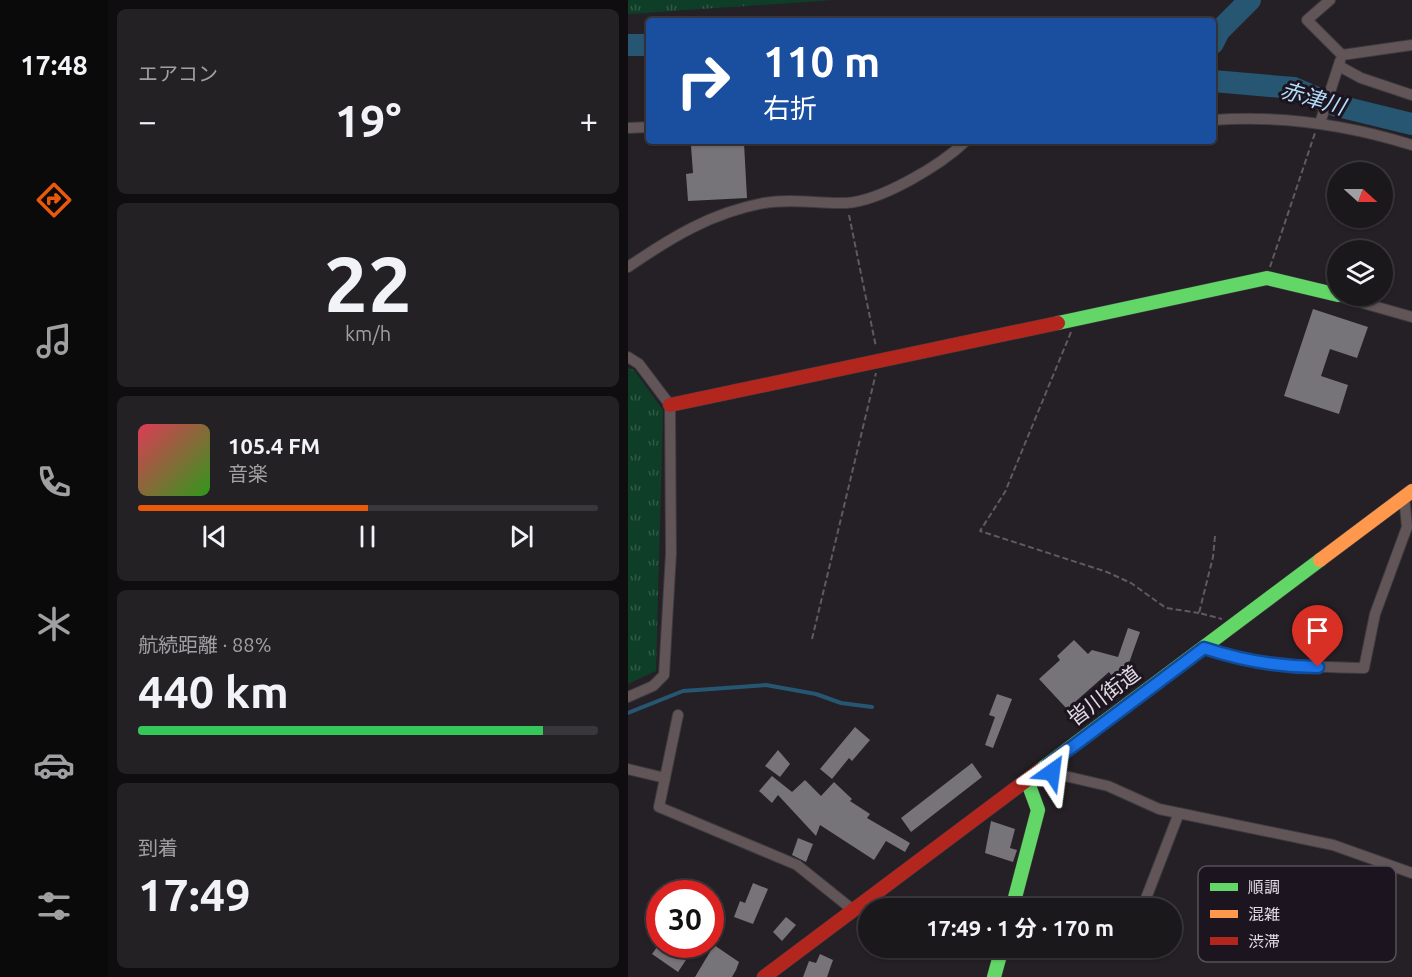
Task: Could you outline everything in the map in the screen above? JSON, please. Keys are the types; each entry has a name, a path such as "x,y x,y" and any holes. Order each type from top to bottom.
{"street":[{"path":"1330,0 1307,20 1340,60 1361,78 1411,95"},
{"path":"1340,60 1411,45"},
{"path":"1321,120 1340,60"},
{"path":"1216,120 1321,120 1411,145"},
{"path":"628,128 646,127"},
{"path":"628,267 680,231 724,213 765,203 846,203 868,200 887,192 964,144"},
{"path":"670,405 1267,278 1327,293"},
{"path":"1374,306 1411,316"},
{"path":"628,357 639,364 670,405 672,553 664,675 654,686 628,697"},
{"path":"1204,648 1295,667 1364,668 1375,614 1407,526 1408,494"},
{"name":"皆川街道","path":"764,977 1408,494"},
{"path":"678,715 659,807 797,865 853,910"},
{"path":"1048,765 1052,772 1108,786 1159,809 1333,845 1392,866"},
{"path":"628,769 665,778"},
{"path":"1015,898 1038,810 1027,780"},
{"path":"1146,898 1179,813"},
{"path":"1396,868 1411,873"},
{"path":"994,977 999,958"}],"path":[{"path":"1267,278 1289,206 1321,120"},
{"path":"812,639 879,359 846,203"},
{"path":"1077,318 1005,492 980,531 1107,572 1131,583 1166,608 1218,616 1232,626"},
{"path":"1199,613 1213,557 1215,536"}],"green space":[{"path":"628,0 835,0 628,14"},
{"path":"628,368 634,370 663,410 656,671 628,684"}],"building":[{"path":"744,144 747,198 688,201 686,174 693,173 691,146"},
{"path":"1313,309 1368,327 1357,358 1330,349 1321,376 1348,385 1339,414 1284,396"},
{"path":"1128,628 1140,632 1129,663 1138,675 1120,688 1109,672 1067,709 1039,679 1060,660 1057,656 1074,640 1088,654 1092,650 1118,657"},
{"path":"997,694 1012,699 993,748 985,745 995,717 989,715"},
{"path":"855,727 870,740 852,761 849,758 832,779 820,769"},
{"path":"778,750 790,764 780,777 765,766"},
{"path":"972,763 982,777 911,832 901,818"},
{"path":"772,776 792,792 805,780 821,796 834,782 852,799 850,801 870,814 867,818 910,843 905,852 886,841 874,860 820,825 816,836 778,795 772,803 759,791"},
{"path":"991,821 1015,829 1010,848 1017,850 1013,862 985,853"},
{"path":"798,838 813,844 806,862 792,855"},
{"path":"753,883 768,889 753,924 734,917 740,901 745,903"},
{"path":"786,917 796,925 782,941 773,932"},
{"path":"724,952 739,962 732,977 695,977 706,958 724,958"},
{"path":"820,954 833,960 827,977 803,977 809,961 816,963"},
{"path":"658,958 686,960 678,972"}],"waterway":[{"path":"1216,37 1219,31 1250,0"},
{"path":"628,45 646,45"},
{"name":"赤津川","path":"1216,81 1294,88 1334,105 1412,124"},
{"path":"628,713 683,691 766,685 816,694 841,703 872,707"}],"traffic: fast":[{"path":"1058,323 1267,278 1327,292"},
{"path":"1040,770 1320,560"},
{"path":"1015,898 1038,810 1027,780"},
{"path":"994,977 999,958"}],"traffic: slow":[{"path":"1320,560 1412,491"}],"traffic: jam":[{"path":"670,405 1058,323"},
{"path":"764,977 1040,770"}],"route":[{"path":"1052,772 1048,765 1204,648 1295,667 1318,667"}]}
